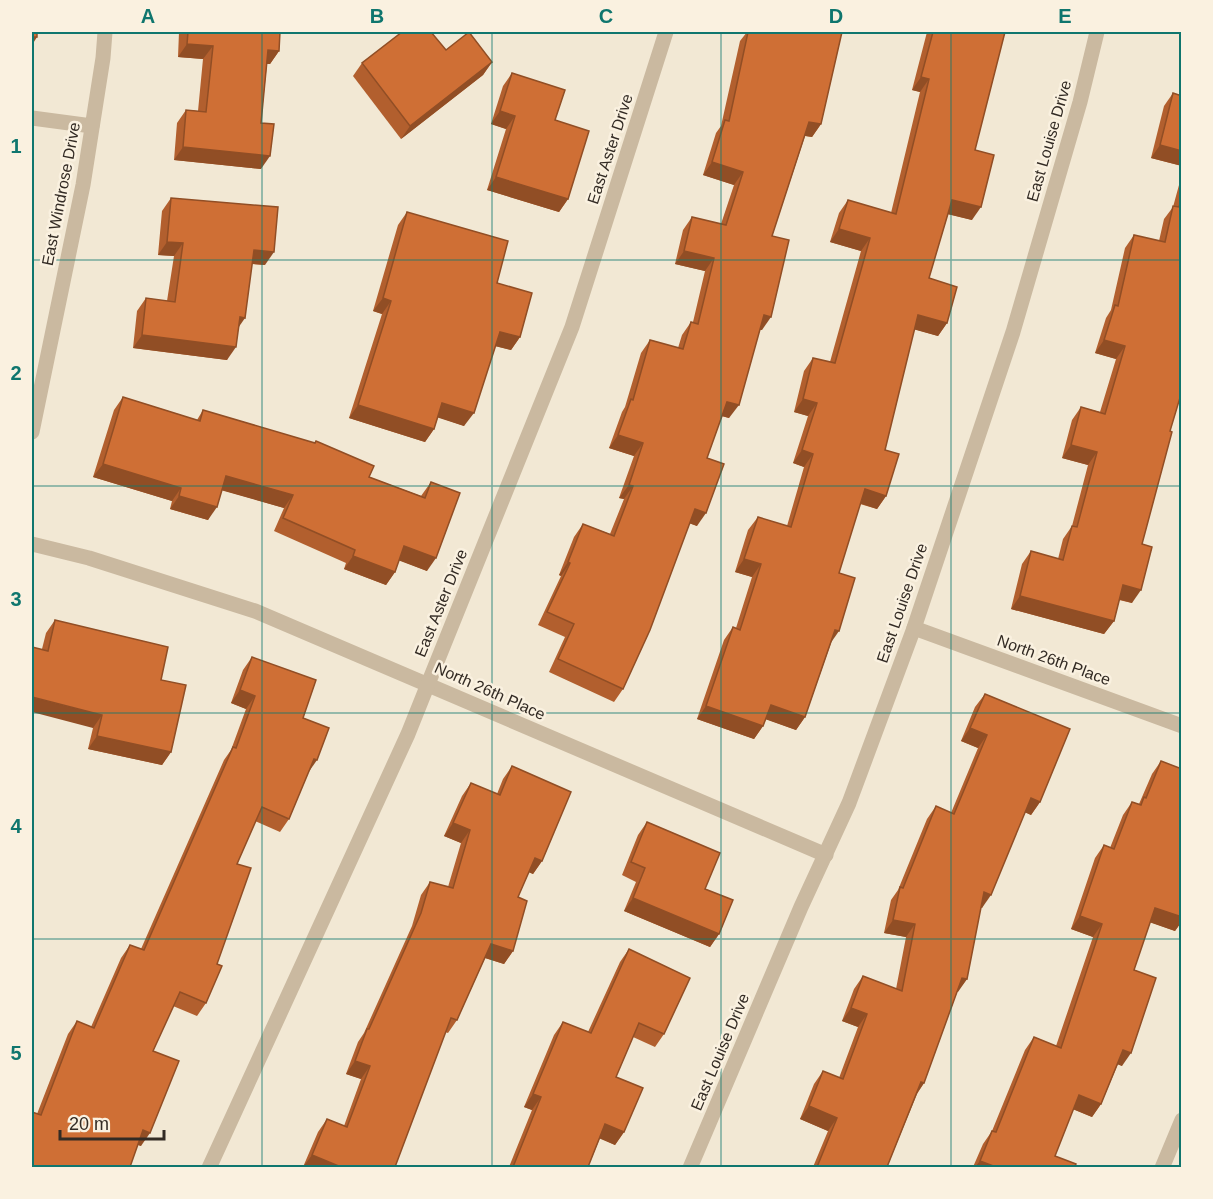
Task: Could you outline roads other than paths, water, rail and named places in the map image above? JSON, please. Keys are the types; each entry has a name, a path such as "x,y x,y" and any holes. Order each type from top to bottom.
{"street":[{"name":"East Windrose Drive","path":"32,432 83,185 105,32"},
{"name":"East Louise Drive","path":"690,1167 801,907 849,803 914,628 1013,332 1080,102 1097,32"},
{"name":"East Aster Drive","path":"209,1167 403,744 572,327 661,33"},
{"path":"32,118 92,126"},
{"name":"North 26th Place","path":"32,544 89,558 255,611 826,855"},
{"name":"North 26th Place","path":"914,628 1182,726"},
{"path":"1162,1167 1182,1120"}]}
